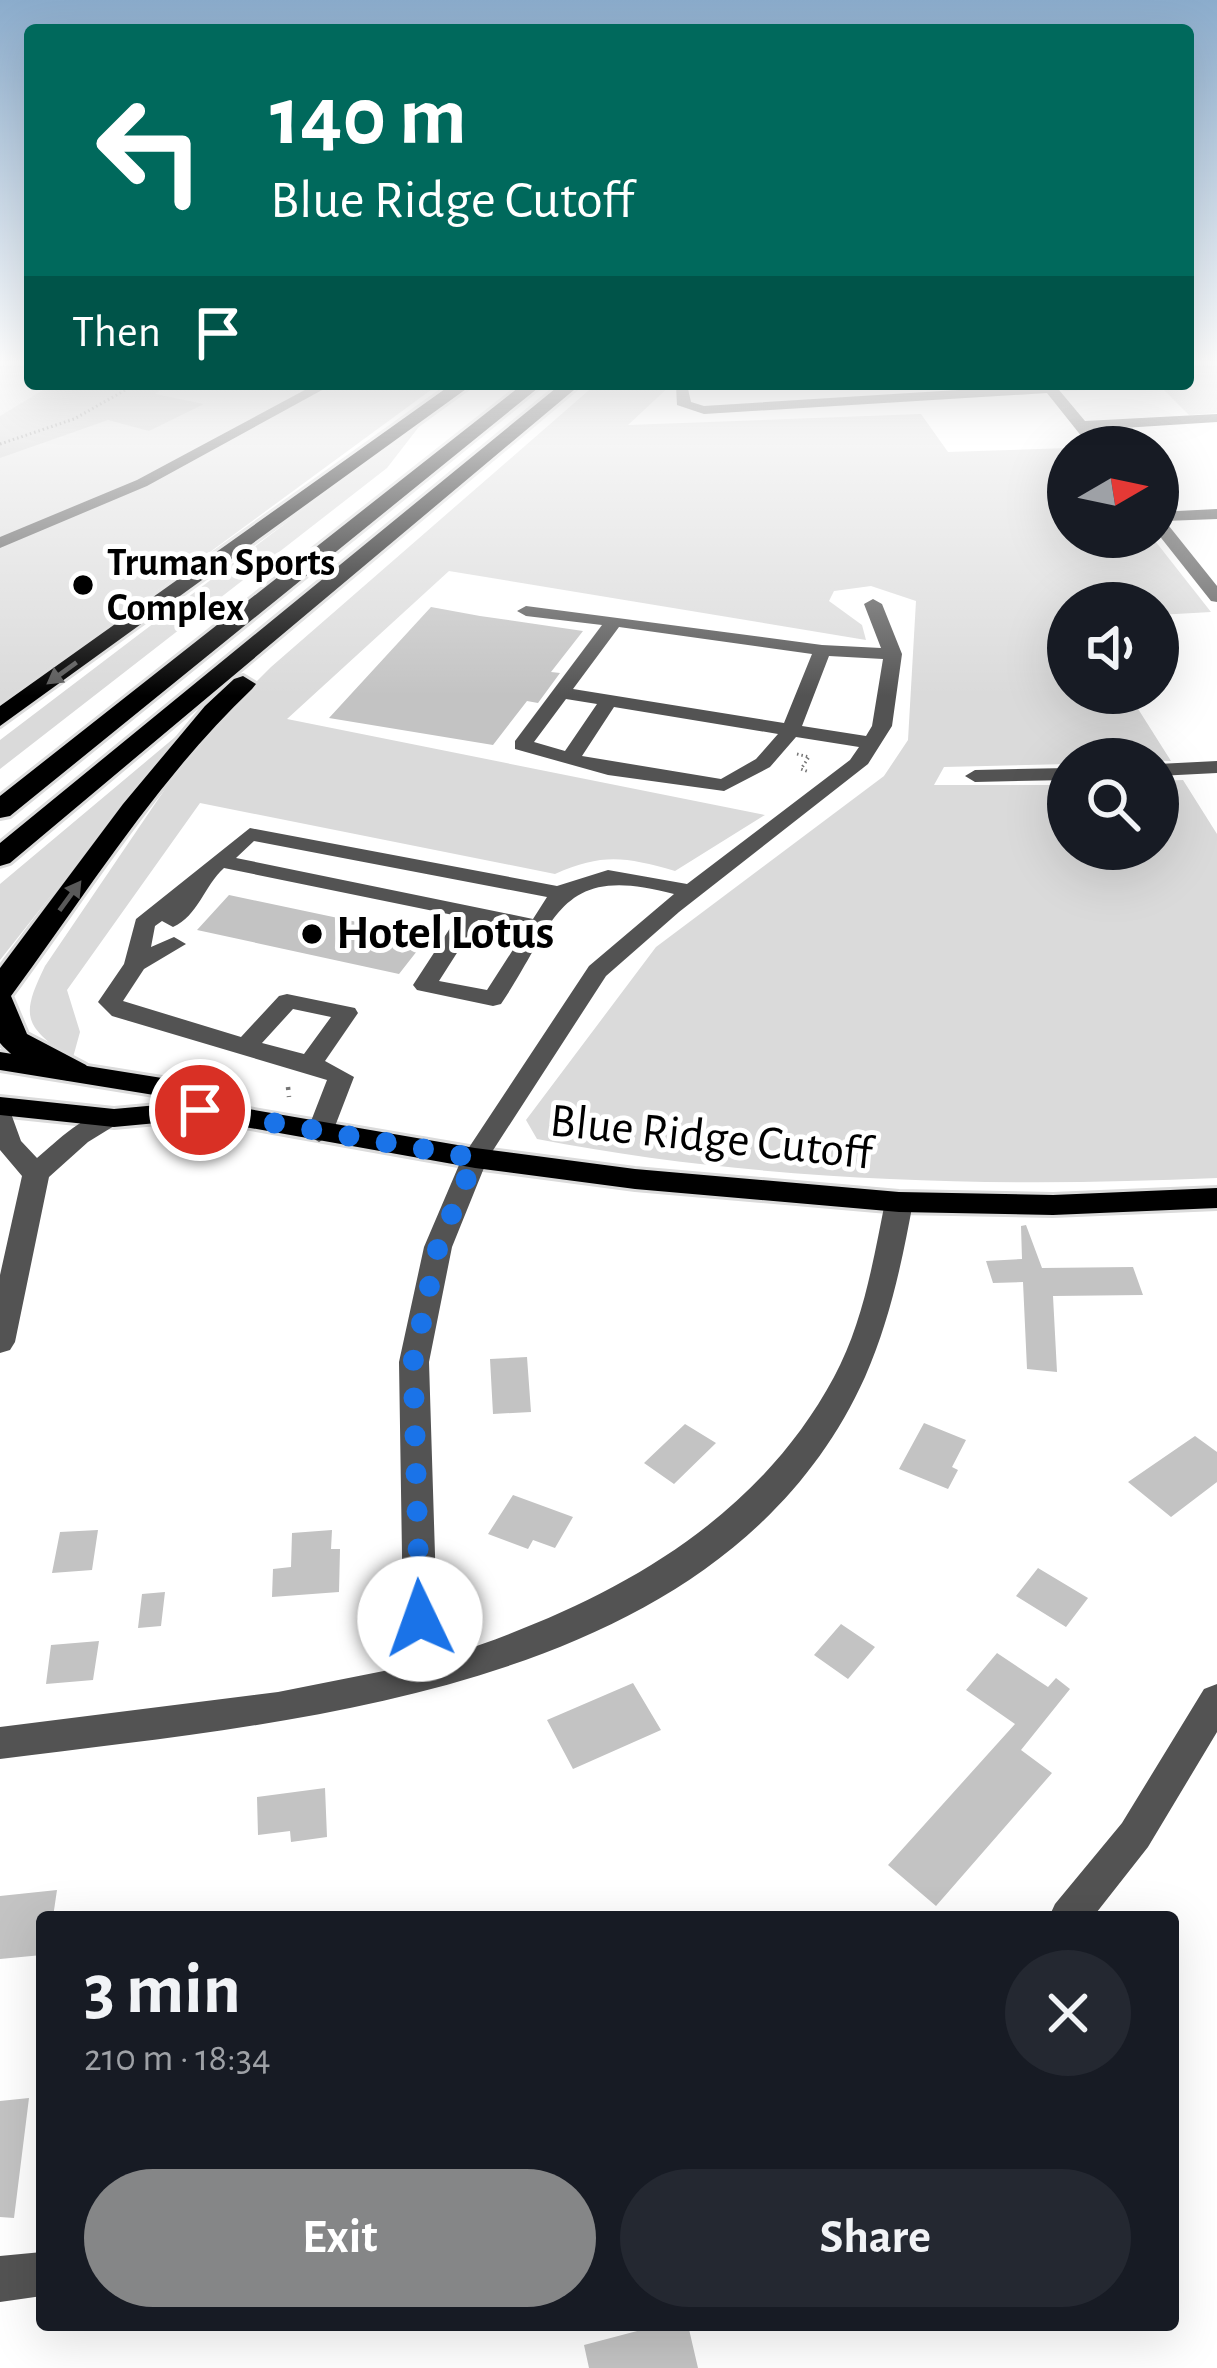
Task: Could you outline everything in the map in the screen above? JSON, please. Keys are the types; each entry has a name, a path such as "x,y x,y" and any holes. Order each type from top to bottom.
{"highway":[{"path":"0,718 338,476"},
{"path":"392,497 406,476"},
{"path":"0,810 419,476"},
{"path":"0,857 462,476"},
{"path":"0,990 133,810 214,711 285,644 332,583"},
{"path":"0,1003 3,1028 20,1051 74,1072"}],"main road":[{"name":"Blue Ridge Cutoff","path":"0,1061 162,1087 200,1110"},
{"name":"Blue Ridge Cutoff","path":"0,1110 114,1118 200,1110 475,1158 635,1179 898,1202 1053,1205 1217,1198"}],"street":[{"path":"0,543 156,476"},
{"path":"1179,518 1217,514"},
{"path":"1179,547 1217,597"},
{"path":"440,1673 420,1619 413,1362 438,1247 475,1158 596,971 858,764 882,726 893,654 873,604"},
{"path":"526,611 822,650 893,654"},
{"path":"614,621 522,746 608,769 724,785 766,759 794,730 822,650"},
{"path":"563,693 871,743"},
{"path":"572,756 609,700"},
{"path":"1179,769 1217,767"},
{"path":"975,776 1047,774"},
{"path":"136,964 144,924 250,834 561,893"},
{"path":"219,861 539,927"},
{"path":"472,912 425,985 493,999 561,893 578,880 607,875 692,892"},
{"path":"200,878 174,932 136,964 110,1002 121,1010 310,1064 340,1077 319,1134"},
{"path":"246,1046 287,1001 346,1013 310,1064"},
{"path":"0,1110 9,1144 36,1174"},
{"path":"0,1342 36,1174 79,1136 114,1118"},
{"path":"0,1743 322,1700 440,1673 538,1640 638,1592 726,1536 775,1490 832,1414 866,1349 890,1275 898,1202"},
{"path":"1074,1911 1135,1835 1217,1700"},
{"path":"0,2279 36,2275"}],"path":[{"path":"791,752 809,758 801,769 815,774"},
{"path":"288,1087 289,1097"}],"shaded area":[{"path":"0,476 314,476 0,706"},
{"path":"348,476 377,476 0,769 0,740"},
{"path":"491,476 1047,476 1047,558 1169,558 1211,612 1179,614 1179,582 1047,582 1047,714 1141,714 1156,738 1047,738 1047,765 944,767 934,785 1047,785 1047,870 1179,870 1179,780 1183,780 1217,834 1217,1178 961,1181 791,1173 537,1139 526,1120 656,947 884,776 908,740 916,601 871,586 834,591 829,601 862,625 866,640 449,571 287,719 765,815 675,871 614,859 555,874 200,803 67,990 80,1032 72,1061 32,1021 32,999 45,966 199,739 271,667"},
{"path":"180,733 0,960 0,884"}],"building":[{"path":"431,607 583,631 551,672 560,673 538,703 527,701 493,745 329,718"},
{"name":"Hotel Lotus","path":"229,895 428,937 399,974 197,930"},
{"path":"1026,1225 1042,1268 1133,1267 1143,1295 1053,1296 1057,1372 1027,1369 1023,1282 993,1283 986,1261 1022,1259 1021,1226"},
{"path":"527,1357 531,1412 493,1414 490,1359"},
{"path":"924,1423 966,1440 952,1467 958,1470 948,1489 899,1469"},
{"path":"685,1424 716,1443 674,1484 644,1463"},
{"path":"1195,1436 1217,1452 1217,1482 1171,1517 1128,1482"},
{"path":"513,1495 573,1517 555,1548 533,1540 528,1549 488,1534"},
{"path":"98,1530 92,1570 52,1573 60,1532"},
{"path":"332,1530 331,1549 340,1549 339,1592 272,1597 273,1569 291,1567 292,1533"},
{"path":"1038,1568 1088,1598 1066,1627 1016,1596"},
{"path":"165,1592 161,1626 138,1628 142,1594"},
{"path":"841,1624 875,1647 848,1679 814,1655"},
{"path":"99,1641 93,1680 46,1684 51,1645"},
{"path":"997,1653 1048,1687 1056,1678 1070,1689 1021,1750 1052,1773 936,1906 888,1865 1015,1724 966,1690"},
{"path":"633,1683 661,1730 573,1769 547,1720"},
{"path":"325,1788 327,1837 291,1842 290,1831 258,1835 257,1797"},
{"path":"57,1890 54,1911 36,1911 36,1956 0,1959 0,1896"},
{"path":"29,2098 14,2218 0,2217 0,2101"},
{"path":"637,2331 689,2331 698,2368 589,2368 584,2345"}],"place":[{"name":"Truman Sports Complex","path":"83,585"},
{"name":"Hotel Lotus","path":"312,934"}],"route":[{"path":"200,1110 475,1158 438,1247 413,1362 420,1619"}]}
